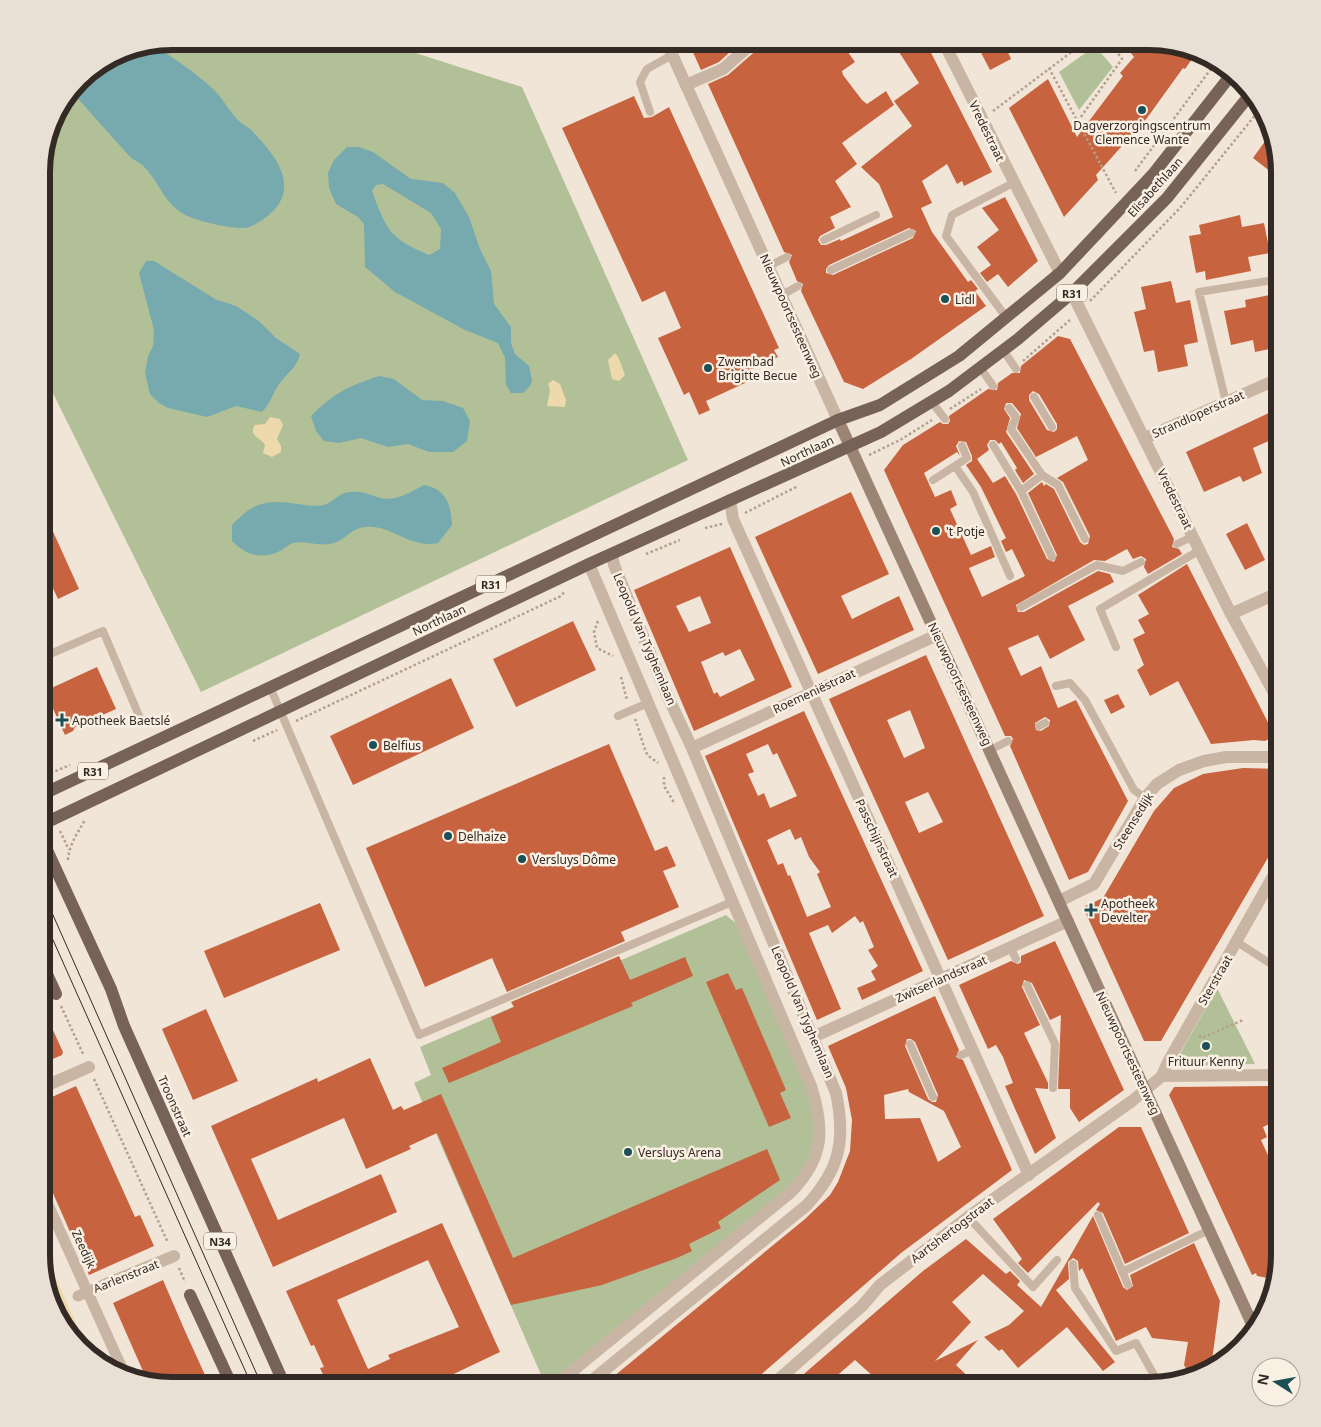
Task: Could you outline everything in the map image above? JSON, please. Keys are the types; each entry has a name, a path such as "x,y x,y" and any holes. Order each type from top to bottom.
{"main road":[{"name":"Elisabethlaan","path":"838,420 880,405 960,356 1060,273 1154,173 1227,79"},
{"name":"Elisabethlaan","path":"850,446 881,432 931,401 1003,350 1072,293 1167,198 1247,99"},
{"name":"R31","path":"1060,273 1072,293"},
{"name":"Nieuwpoortsesteenweg","path":"838,420 1251,1322"},
{"name":"Northlaan","path":"50,791 838,420"},
{"name":"Northlaan","path":"50,822 589,564 850,446"},
{"name":"Troonstraat","path":"50,857 111,989 124,1026 281,1377"},
{"path":"50,981 56,994"},
{"path":"190,1295 228,1377"}],"street":[{"name":"Nieuwpoortsesteenweg","path":"670,50 838,420"},
{"path":"686,85 722,69 744,50"},
{"name":"Vredestraat","path":"947,50 1060,273"},
{"name":"Vredestraat","path":"1072,293 1231,614 1271,687"},
{"name":"Strandloperstraat","path":"1145,438 1271,382"},
{"name":"Passchijnstraat","path":"730,500 733,519 942,978 1029,1175"},
{"name":"Leopold Van Tyghemlaan","path":"596,1377 808,1205 828,1179 840,1148 842,1133 836,1093 692,748 667,695 614,565 612,555"},
{"name":"Leopold Van Tyghemlaan","path":"565,1377 791,1192 804,1179 815,1158 820,1140 821,1122 819,1109 811,1086 734,901 589,564"},
{"path":"1231,614 1271,596"},
{"name":"Roemeniëstraat","path":"692,748 937,634"},
{"name":"Steensedijk","path":"1059,901 1094,884 1145,798 1157,784 1179,770 1204,761 1226,758 1271,757"},
{"name":"Sterstraat","path":"1145,1089 1162,1076 1271,880"},
{"name":"Zwitserlandstraat","path":"813,1037 942,978 1013,953 1068,921"},
{"path":"50,1084 89,1067"},
{"path":"1162,1076 1271,1075"},
{"name":"Aartshertogstraat","path":"781,1377 862,1306 880,1285 968,1217 1029,1175 1145,1089"},
{"name":"Zeedijk","path":"50,1212 83,1294 121,1365"},
{"name":"Aarlenstraat","path":"83,1294 174,1256"}],"lane":[{"path":"650,112 640,82 647,69 672,55"},
{"path":"1006,317 946,236 952,215 1013,183"},
{"path":"824,240 876,215"},
{"path":"831,270 911,233"},
{"path":"769,266 787,257"},
{"path":"1226,402 1199,292 1271,280"},
{"path":"782,295 798,286"},
{"path":"1003,350 1016,369"},
{"path":"980,367 993,386"},
{"path":"1034,397 1052,427"},
{"path":"931,401 945,418"},
{"path":"1010,408 1016,417 1010,428 1042,475 1058,485 1085,539"},
{"path":"993,445 1021,492 1052,557"},
{"path":"933,480 967,458 962,446"},
{"path":"954,466 973,492 1010,576"},
{"path":"1021,492 1042,475"},
{"path":"1177,544 1194,536"},
{"path":"1116,647 1100,609 1200,550"},
{"path":"1021,607 1097,566 1122,570 1141,562"},
{"path":"50,654 103,631 140,718"},
{"path":"1056,686 1070,683 1085,700 1134,790 1145,798"},
{"path":"270,688 282,710 419,1035 734,901"},
{"path":"618,716 648,703"},
{"path":"990,750 1008,741"},
{"path":"1236,942 1271,964"},
{"path":"1027,985 1055,1044 1052,1088"},
{"path":"910,1044 925,1071 933,1097"},
{"path":"961,1055 974,1050"},
{"path":"1098,1215 1128,1285"},
{"path":"968,1217 1033,1287 1057,1260"},
{"path":"1122,1272 1209,1230"},
{"path":"1073,1264 1075,1288 1116,1351 1136,1343 1155,1377"}],"path":[{"path":"982,120 1075,50"},
{"path":"1078,121 1122,59 1116,50"},
{"path":"1132,176 1212,67"},
{"path":"1050,68 1116,192"},
{"path":"1110,199 1121,187"},
{"path":"50,772 78,761"},
{"path":"56,994 190,1295"},
{"path":"1187,1028 1202,1038 1244,1020"}],"green space":[{"path":"164,50 406,50 522,87 688,460 201,692 50,387 50,164 54,140 66,111 86,86 111,66 140,54"},
{"path":"1089,50 1098,50 1113,67 1079,110 1059,72"},
{"name":"Versluys Arena","path":"726,915 738,925 812,1098 817,1121 809,1162 790,1187 557,1377 542,1377 414,1083 431,1075 420,1047"},
{"path":"1217,988 1255,1064 1177,1066 1175,1063"}],"sand":[{"path":"615,353 620,360 625,375 619,381 612,379 608,360"},
{"path":"553,380 560,384 566,400 565,407 547,406 550,390 548,384"},
{"path":"270,417 280,419 283,425 277,439 281,446 281,452 272,457 263,453 265,445 253,432 255,425 265,424"},
{"path":"51,1266 82,1337 71,1323 56,1294"}],"water":[{"path":"162,50 211,87 220,96 232,114 262,142 277,163 282,174 283,196 276,207 265,218 250,227 232,227 198,220 181,212 172,205 148,171 131,158 76,97 98,75 111,66 140,54"},
{"path":"347,147 359,147 373,152 411,179 443,183 455,193 469,217 480,249 491,271 494,304 511,327 511,343 515,354 529,366 532,380 530,386 523,393 511,393 506,385 505,358 498,343 465,330 395,292 365,267 364,224 358,217 336,204 329,188 328,173 334,160","holes":["383,184 431,213 441,229 440,249 429,255 405,243 391,232 372,191 376,185"]},
{"path":"146,261 154,261 215,299 236,306 259,321 276,338 300,354 297,363 279,384 262,412 236,406 207,417 168,408 159,403 150,394 145,373 148,356 153,346 154,330 139,273"},
{"path":"379,376 394,379 422,400 443,401 463,408 470,421 467,441 453,452 429,452 408,444 388,447 361,438 339,443 324,441 316,431 311,416 342,392 358,383"},
{"path":"424,485 438,490 449,504 452,525 438,543 418,543 374,527 357,529 333,543 298,542 290,544 273,554 266,555 248,553 232,541 232,525 247,511 261,504 277,502 321,506 328,504 347,492 364,493 390,499"}],"building":[{"path":"692,50 732,50 719,62 701,70"},
{"path":"757,50 846,50 855,62 842,71 843,75 862,100 867,104 886,91 894,105 842,143 857,164 835,181 851,207 830,217 835,228 820,236 818,240 821,245 826,245 840,239 841,241 893,217 879,184 861,167 912,126 894,101 919,83 898,50 930,50 992,172 964,186 962,181 957,184 947,164 922,181 932,203 921,208 932,232 968,282 971,280 978,289 975,291 986,306 911,359 863,389 844,382 801,291 803,284 797,281 789,262 792,255 784,252 708,84 728,75","holes":["909,228 916,231 913,238 833,275 826,273 829,265"]},
{"path":"980,50 1007,50 1011,59 990,70"},
{"path":"1129,50 1157,50 1193,58 1185,69 1183,68 1147,118 1096,175 1098,180 1064,217 1009,108 1048,79 1077,137 1123,76 1120,73 1134,57"},
{"path":"634,96 644,118 652,117 669,107 779,348 774,350 778,357 741,374 745,383 706,401 710,410 699,415 689,392 684,395 658,338 681,328 665,291 642,302 562,128"},
{"path":"1267,139 1271,172 1253,158"},
{"path":"1005,197 1038,261 1008,287 998,274 987,282 980,273 991,265 977,247 999,230 982,208"},
{"path":"1240,215 1242,227 1264,223 1270,253 1248,257 1251,271 1206,280 1205,271 1196,273 1189,236 1201,234 1199,225"},
{"path":"1171,281 1176,303 1190,300 1198,342 1184,345 1188,366 1158,372 1154,350 1144,352 1134,312 1146,309 1141,287"},
{"path":"1271,295 1271,349 1255,352 1253,340 1231,345 1224,311 1246,307 1245,300"},
{"path":"1058,336 1070,339 1174,539 1172,547 1179,549 1182,554 1148,574 1144,567 1146,559 1141,556 1133,559 1127,549 1105,561 1094,560 1016,605 1018,612 1024,612 1098,571 1110,574 1114,582 1068,606 1085,640 1050,659 1038,635 1008,648 1021,676 1041,666 1058,708 1076,700 1128,801 1088,872 1069,880 1010,746 1013,739 1011,736 1005,736 884,470 903,445 940,422 948,424 950,421 949,416 988,389 997,390 998,383 1012,373 1020,373 1021,366","holes":["1033,391 1039,394 1057,424 1057,429 1054,432 1047,430 1029,400 1029,395","1006,403 1012,403 1021,414 1017,428 1036,457 1077,436 1088,460 1057,478 1063,482 1090,536 1088,544 1084,545 1080,542 1054,489 1046,484 1044,486 1042,482 1028,493 1057,555 1054,562 1047,559 1016,494 1005,476 993,483 977,459 989,450 987,445 990,440 995,440 999,444 1001,442 1017,468 1015,470 1023,483 1034,474 1006,432 1010,418 1004,409","959,441 966,442 972,456 972,461 966,465 981,487 1006,538 1001,541 1006,552 1012,549 1025,576 982,597 969,568 995,557 991,546 971,555 950,509 957,505 951,490 935,497 924,473 957,452 960,456 956,446","1045,717 1050,720 1049,726 1041,731 1036,730 1035,723"]},
{"path":"1271,412 1271,440 1253,448 1262,473 1243,482 1240,476 1204,492 1186,452"},
{"path":"851,492 889,574 841,596 852,619 899,596 914,630 818,674 755,537"},
{"path":"1247,523 1265,560 1245,570 1226,534"},
{"path":"50,525 79,589 58,599 50,582"},
{"path":"730,547 792,687 694,731 634,590","holes":["700,596 711,623 689,632 676,606","740,649 755,680 720,697 717,692 714,694 701,662 723,652 725,656"]},
{"path":"1187,564 1271,728 1271,738 1265,741 1254,740 1211,744 1178,681 1150,696 1137,670 1144,665 1133,639 1145,633 1138,620 1149,614 1138,595"},
{"path":"573,621 596,670 516,707 493,659"},
{"path":"926,655 1044,916 948,960 829,699","holes":["910,710 925,748 904,758 887,720","928,792 943,822 919,833 905,802"]},
{"path":"97,667 116,709 75,727 73,731 65,735 50,702 50,689"},
{"path":"451,678 474,728 353,785 330,736"},
{"path":"1118,694 1125,707 1111,714 1104,700"},
{"path":"804,711 923,971 862,1000 857,988 876,980 871,971 878,966 868,950 874,947 863,921 860,923 855,916 832,933 828,925 809,933 841,1009 817,1020 705,756","holes":["768,744 773,755 777,753 797,796 770,808 764,793 758,796 748,774 754,772 746,754","790,829 795,840 801,837 809,857 820,872 817,874 831,907 807,917 790,875 788,876 783,863 778,865 767,840"]},
{"name":"Versluys Dôme","path":"609,744 655,851 667,846 676,866 663,871 679,907 621,932 625,941 507,992 492,958 425,987 366,848"},
{"path":"1243,768 1271,769 1271,852 1161,1041 1144,1041 1083,907 1103,898 1154,811 1174,788 1203,774"},
{"path":"320,903 340,950 224,998 204,951"},
{"path":"1055,941 1124,1090 1079,1122 1070,1108 1070,1089 1058,1089 1061,1015 1050,1020 1032,983 1024,980 1022,987 1040,1025 1024,1033 1048,1083 1048,1089 1035,1088 1056,1138 1035,1154 1005,1086 1013,1083 1003,1057 996,1045 988,1049 959,985 1011,961 1018,964 1021,962 1021,956"},
{"path":"619,956 630,980 685,957 693,976 631,1003 633,1006 449,1083 442,1068 501,1042 491,1017 514,1007 511,1002"},
{"path":"728,973 736,990 742,988 786,1090 780,1093 791,1118 769,1127 706,982"},
{"path":"935,996 959,1050 956,1057 963,1060 1012,1170 901,1253 758,1377 613,1377 805,1219 830,1195 838,1182 850,1151 852,1120 846,1088 828,1046","holes":["907,1039 915,1042 938,1095 936,1102 928,1099 905,1046","908,1089 909,1092 944,1111 961,1147 938,1162 920,1118 885,1119 884,1095"]},
{"path":"206,1009 238,1081 193,1100 162,1029"},
{"path":"50,1024 63,1052 62,1055 50,1060"},
{"path":"370,1058 393,1110 401,1106 404,1110 441,1094 513,1258 767,1149 780,1180 718,1222 721,1228 689,1244 692,1251 677,1258 602,1285 511,1305 437,1133 409,1146 411,1149 366,1169 344,1118 251,1159 278,1220 381,1174 397,1212 273,1267 211,1126 317,1078 318,1082"},
{"path":"76,1086 135,1217 140,1215 154,1246 89,1275 50,1186 50,1098"},
{"path":"1269,1086 1271,1123 1263,1127 1267,1137 1261,1140 1271,1162 1271,1255 1269,1278 1257,1276 1256,1273 1252,1275 1169,1095 1174,1087"},
{"path":"1119,1127 1141,1127 1189,1233 1125,1264 1103,1213 1096,1210 1100,1204 1098,1202 1028,1273 1018,1263 1022,1259 993,1219"},
{"path":"1093,1216 1123,1287 1127,1290 1133,1286 1130,1275 1194,1243 1220,1301 1212,1360 1188,1371 1184,1365 1188,1342 1152,1338 1146,1327 1116,1341 1082,1268 1079,1271 1078,1261 1073,1258 1068,1262 1069,1279 1056,1290 1115,1362 1103,1371 1067,1327 1018,1368 1002,1349 999,1351 984,1337 1009,1325 1024,1311 983,1274 952,1302 971,1322 935,1361 978,1340 956,1365 969,1377 874,1377 855,1360 835,1377 800,1377 923,1271 966,1239 1006,1274 1010,1271 1020,1281 1017,1285 1041,1307"},
{"path":"442,1223 500,1352 447,1377 324,1377 320,1368 324,1367 314,1345 311,1346 286,1291","holes":["428,1260 459,1327 388,1355 390,1359 368,1369 337,1300"]},
{"path":"163,1280 206,1377 172,1377 144,1374 113,1303"}],"tram line":[{"path":"50,908 258,1377"},
{"path":"50,933 248,1377"}],"place":[{"name":"Dagverzorgingscentrum Clemence Wante","path":"1142,110"},
{"name":"Lidl","path":"945,299"},
{"name":"Zwembad Brigitte Becue","path":"708,368"},
{"name":"'t Potje","path":"936,531"},
{"name":"Apotheek Baetslé","path":"62,720"},
{"name":"Belfius","path":"373,745"},
{"name":"Delhaize","path":"448,836"},
{"name":"Versluys Dôme","path":"522,859"},
{"name":"Apotheek Develter","path":"1091,910"},
{"name":"Frituur Kenny","path":"1206,1046"},
{"name":"Versluys Arena","path":"628,1152"}]}
